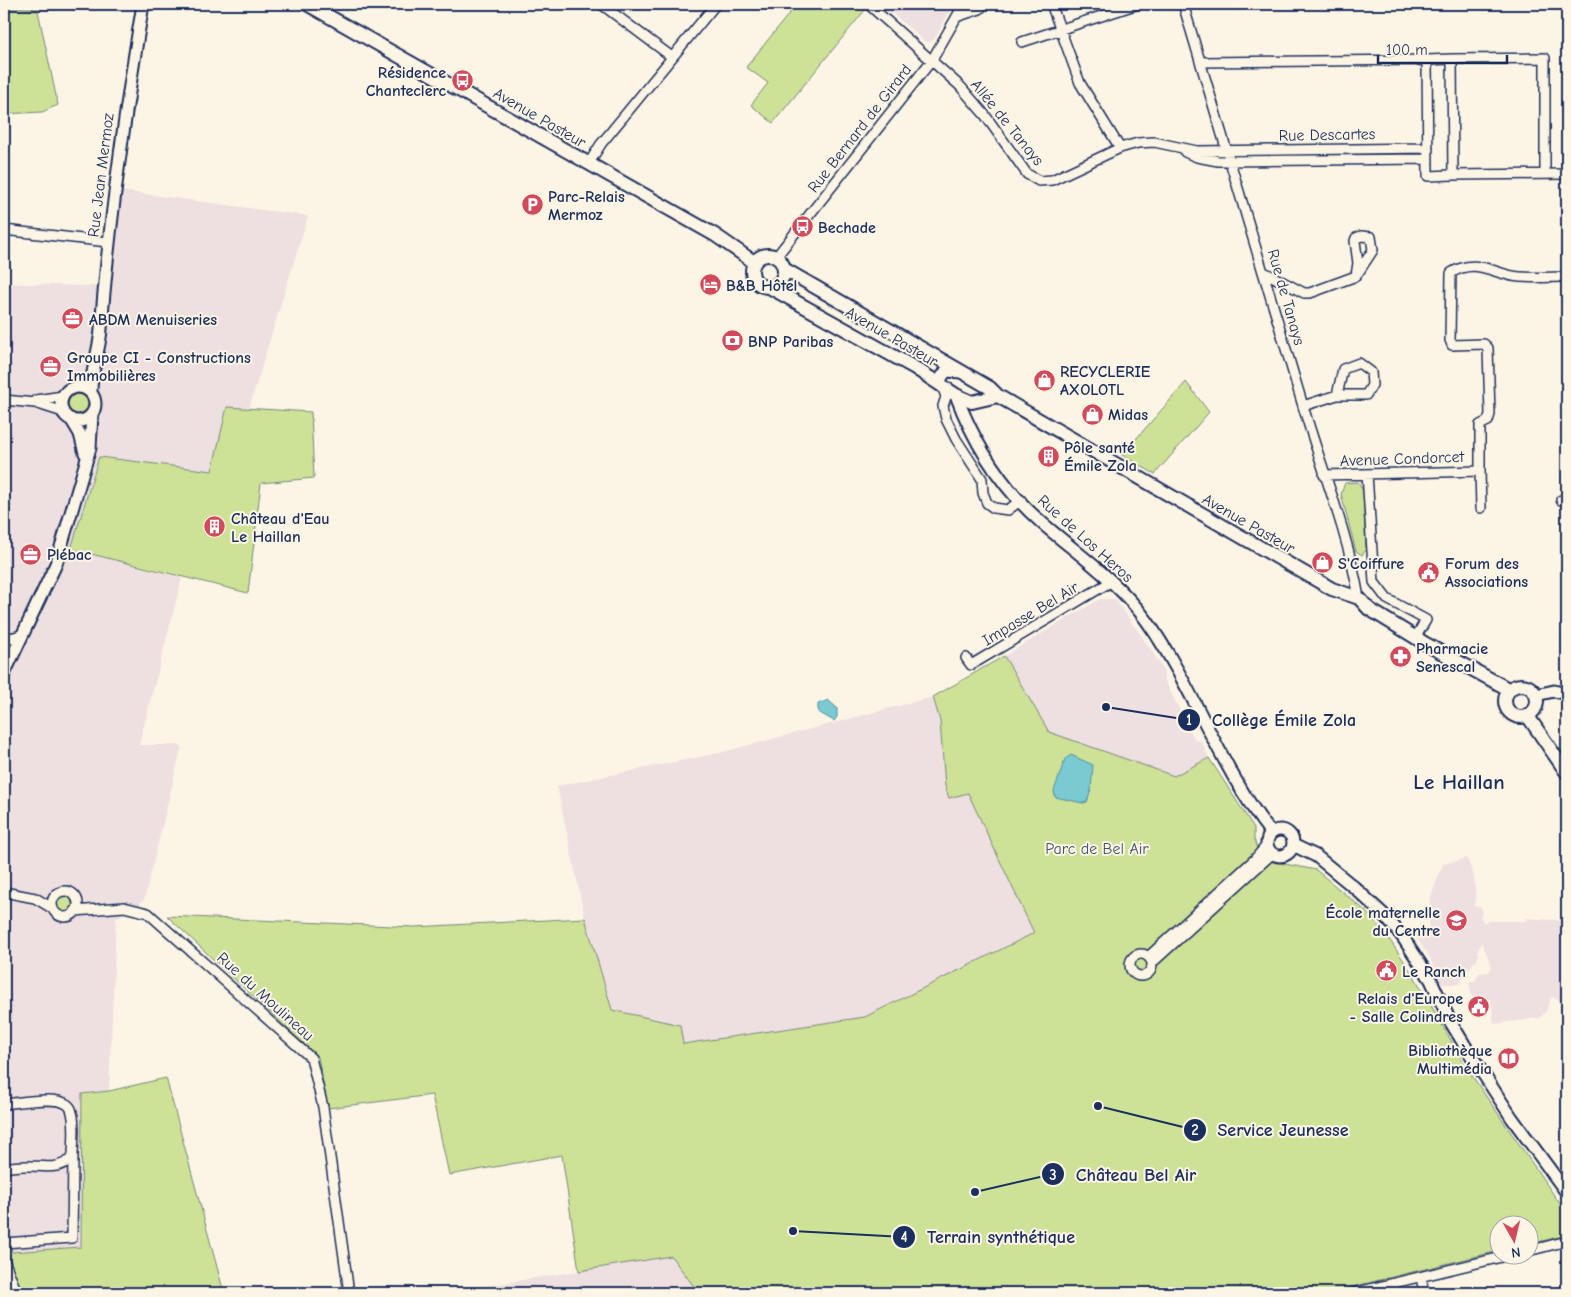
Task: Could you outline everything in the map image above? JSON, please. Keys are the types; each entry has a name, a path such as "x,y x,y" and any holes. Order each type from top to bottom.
{"main road":[{"name":"Avenue Pasteur","path":"307,4 715,235 754,262 751,270 753,280 761,286 771,288 852,332 941,385 956,396 972,402 979,402"},
{"path":"754,262 763,256 776,257"},
{"name":"Avenue Pasteur","path":"776,257 784,269 990,388 998,396 1332,589 1360,598 1369,609 1415,638 1510,690"},
{"path":"771,288 781,282 784,269"},
{"path":"979,402 998,396"},
{"path":"1519,685 1524,685 1534,690 1536,695 1537,704 1527,715 1517,716 1508,710 1506,699 1510,690 1519,685"},
{"path":"1527,715 1567,773"}],"street":[{"name":"Rue Jean Mermoz","path":"91,393 99,352 108,242 122,126 143,4"},
{"path":"602,4 672,57"},
{"path":"589,163 601,144 716,4"},
{"name":"Rue Bernard de Girard","path":"776,257 932,60 868,4"},
{"path":"932,60 959,16 964,4"},
{"path":"959,16 980,9 983,4"},
{"path":"1051,4 1080,83 1120,148 1138,143 1154,142 1168,145"},
{"path":"1022,42 1138,4"},
{"name":"Rue de Tanays","path":"1183,4 1266,273 1324,475 1356,572 1360,598"},
{"path":"1200,62 1544,58 1545,174"},
{"path":"1452,59 1453,175"},
{"name":"Allée de Tanays","path":"932,60 960,86 985,115 1027,174 1039,181 1052,180 1120,148"},
{"path":"1428,60 1428,176 1567,174"},
{"name":"Rue Descartes","path":"1168,145 1197,151 1428,148"},
{"name":"Rue Descartes","path":"1168,145 1207,160 1428,159"},
{"path":"4,230 108,242"},
{"name":"Avenue Condorcet","path":"1481,508 1480,425 1488,421 1490,414 1488,348 1484,344 1452,345 1450,340 1451,273 1462,268 1487,266 1518,277 1567,276"},
{"path":"1266,273 1304,293 1310,293 1356,276"},
{"name":"Rue Jean Mermoz","path":"67,392 87,373 99,352"},
{"path":"1303,406 1337,396 1366,395 1372,385 1371,372 1359,363 1343,370 1337,396"},
{"path":"962,372 946,371 941,378 941,385 946,397 943,406 946,419 956,439 979,472 987,503 994,508 1008,510 1021,500"},
{"path":"4,400 23,401 82,387 91,393 95,404 92,414 87,460 56,564 24,634 5,669"},
{"path":"67,392 61,401 67,416 80,434 87,460"},
{"name":"Rue de Los Heros","path":"956,396 978,447 1021,500 1041,522 1112,581 1130,600 1165,649 1250,806 1271,834"},
{"path":"23,401 82,420 92,414"},
{"path":"967,425 968,416 979,402"},
{"name":"Avenue Condorcet","path":"1324,475 1480,471"},
{"path":"1367,474 1374,582 1387,599 1426,620 1415,638"},
{"name":"Impasse Bel Air","path":"966,658 971,665 1112,581"},
{"path":"15,651 7,637 24,634"},
{"path":"1536,695 1554,692 1567,694"},
{"path":"1284,831 1291,836 1293,845 1290,852 1284,856 1270,849 1271,834 1284,831"},
{"path":"1293,845 1316,856 1356,888 1383,914 1402,936 1431,980 1450,1021 1466,1049 1526,1137 1565,1184"},
{"path":"1150,960 1255,858 1270,849"},
{"path":"4,892 35,898 55,896 67,891 77,899 76,911 65,917 57,914 52,908 35,898"},
{"path":"52,908 55,896"},
{"name":"Rue du Moulineau","path":"77,899 98,907"},
{"name":"Rue du Moulineau","path":"76,911 98,907 136,909 160,922 312,1058 323,1106 349,1293"},
{"path":"4,1104 55,1100 65,1102 70,1107 73,1115 72,1238 4,1243"},
{"path":"4,1168 25,1165 56,1167 66,1163 73,1157"},
{"path":"1538,1248 1567,1241"},
{"path":"4,1260 17,1293"},
{"path":"1353,1293 1488,1261"},
{"path":"1421,1278 1424,1293"}],"shaded area":[{"path":"882,4 954,4 933,41 925,42"},
{"path":"122,191 308,216 249,408 227,407 212,471 99,458 71,549 182,578 139,745 182,745 144,900 116,918 109,1091 82,1094 82,1248 12,1252 4,1225 4,283 112,287"},
{"path":"1100,599 1115,599 1152,651 1163,669 1165,681 1195,740 1202,742 1209,758 1174,776 1049,732 1004,656"},
{"path":"933,697 940,721 945,786 949,797 968,792 1034,933 865,1017 683,1044 680,1025 612,1010 585,918 557,786 719,753"},
{"path":"1467,858 1474,877 1476,900 1473,906 1480,906 1483,912 1480,917 1484,923 1488,921 1526,921 1526,918 1567,921 1567,1003 1551,997 1546,1011 1540,1018 1494,1024 1491,999 1473,999 1469,981 1475,981 1479,973 1489,972 1492,967 1482,943 1477,951 1479,955 1476,962 1465,973 1460,984 1442,984 1428,954 1416,938 1429,926 1430,899 1443,864"},
{"path":"671,1256 699,1293 442,1293 579,1271"}],"green space":[{"path":"4,4 81,4 81,8 37,9 4,6"},
{"path":"797,4 858,4 865,10 773,123 751,105 768,83 746,67"},
{"path":"4,8 38,11 58,105 42,112 4,114"},
{"path":"1186,382 1209,412 1155,474 1122,455"},
{"path":"78,394 85,397 88,404 85,411 78,414 71,411 68,404 71,397"},
{"path":"227,407 311,412 314,478 261,483 248,593 71,549 99,457 212,471"},
{"path":"1358,482 1363,491 1366,550 1362,555 1356,551 1341,494 1345,483"},
{"name":"Parc de Bel Air","path":"1004,656 1049,732 1174,776 1209,758 1254,828 1254,839 1260,859 1316,870 1363,909 1383,930 1414,976 1468,1070 1567,1214 1567,1235 1538,1242 1538,1214 1488,1214 1488,1253 1347,1288 1337,1293 699,1293 671,1256 579,1271 562,1155 449,1175 432,1095 328,1108 318,1057 167,916 414,927 585,918 612,1010 680,1025 683,1044 865,1017 1034,933 968,793 949,798 945,786 940,721 933,697"},
{"path":"64,896 72,904 64,912 56,904"},
{"path":"166,1078 224,1293 4,1293 4,1225 12,1252 81,1247 82,1094 109,1091"}],"water":[{"path":"828,700 837,708 837,717 834,721 818,712 818,704"},
{"path":"1071,755 1093,765 1091,790 1087,802 1083,803 1055,797 1054,791 1065,759"}],"place":[{"name":"Résidence Chanteclerc","path":"462,81"},
{"name":"Parc-Relais Mermoz","path":"532,205"},
{"name":"Bechade","path":"802,227"},
{"name":"B&B Hôtel","path":"710,285"},
{"name":"ABDM Menuiseries","path":"73,319"},
{"name":"BNP Paribas","path":"732,341"},
{"name":"Groupe CI - Constructions Immobilières","path":"51,366"},
{"name":"RECYCLERIE AXOLOTL","path":"1044,380"},
{"name":"Midas","path":"1092,414"},
{"name":"Pôle santé Émile Zola","path":"1048,456"},
{"name":"Château d'Eau Le Haillan","path":"215,527"},
{"name":"Plébac","path":"31,554"},
{"name":"S'Coiffure","path":"1322,563"},
{"name":"Forum des Associations","path":"1429,572"},
{"name":"Pharmacie Senescal","path":"1400,657"},
{"name":"Collège Émile Zola","path":"1106,707"},
{"name":"École maternelle du Centre","path":"1456,921"},
{"name":"Le Ranch","path":"1386,971"},
{"name":"Relais d'Europe - Salle Colindres","path":"1479,1007"},
{"name":"Bibliothèque Multimédia","path":"1508,1059"},
{"name":"Service Jeunesse","path":"1098,1106"},
{"name":"Château Bel Air","path":"975,1192"},
{"name":"Terrain synthétique","path":"793,1231"}],"district":[{"name":"Le Haillan","path":"1459,782"}]}
